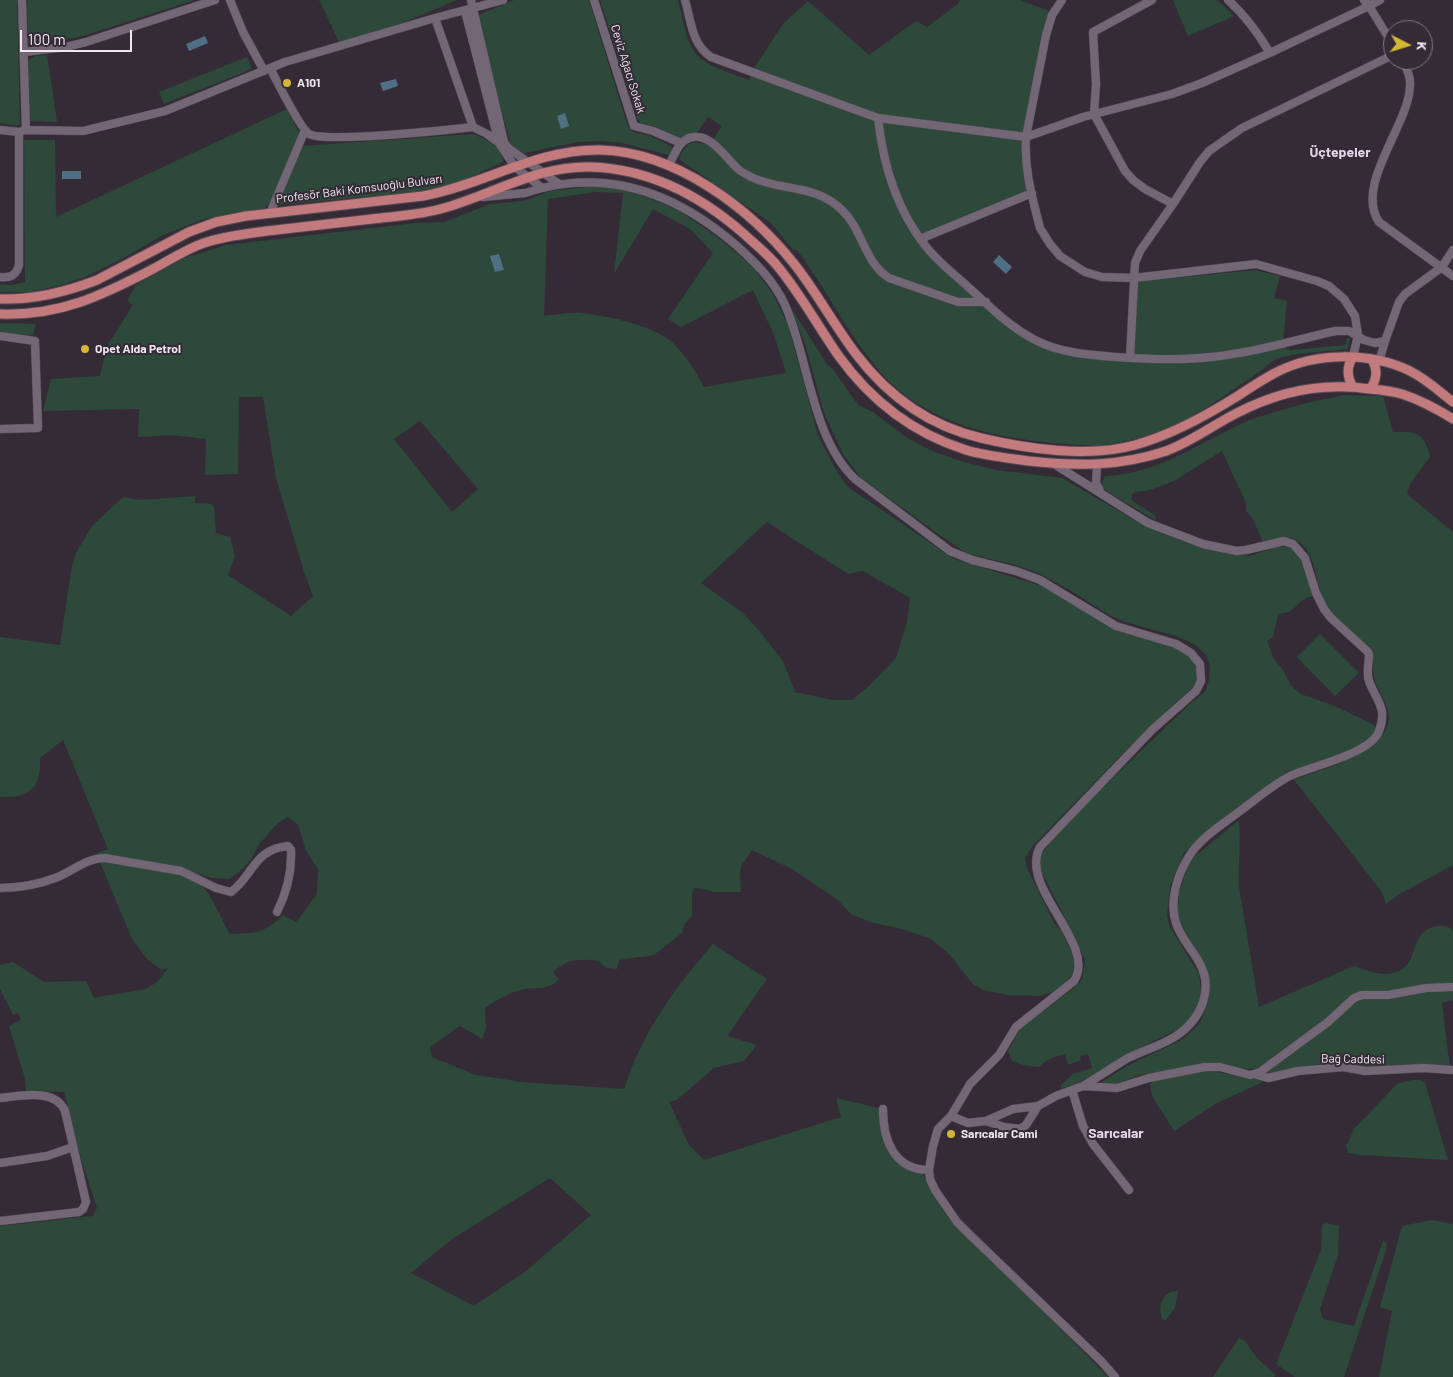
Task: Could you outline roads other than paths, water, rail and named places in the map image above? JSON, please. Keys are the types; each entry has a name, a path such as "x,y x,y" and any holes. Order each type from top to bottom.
{"main road":[{"name":"Profesör Baki Komsuoğlu Bulvarı","path":"0,299 36,298 97,280 165,243 202,226 232,218 431,195 452,190 529,163 566,154 600,150 642,156 669,165 693,177 721,196 773,239 795,264 855,353 894,395 936,422 961,433 1001,442 1061,450 1091,452 1121,448 1158,438 1187,426 1284,369 1316,360 1353,357 1397,366 1424,379 1453,402"},
{"path":"0,314 18,315 46,312 80,303 109,291 192,248 218,239 266,231 422,214 476,198 541,172 580,167 615,169 654,179 688,193 729,221 772,260 791,284 852,374 882,404 923,434 979,454 1054,464 1097,465 1134,460 1177,447 1236,413 1279,396 1323,386 1398,392 1433,407 1453,419"},
{"path":"1353,357 1349,362 1348,369 1349,381 1353,387"},
{"path":"1370,389 1376,377 1375,361"}],"street":[{"path":"0,277 14,275 20,265 24,52 22,0"},
{"path":"24,52 66,47 86,42 215,0"},
{"path":"230,0 243,32 304,130 314,136 328,137 473,127 499,143 516,167 542,188"},
{"path":"470,0 468,10 499,143"},
{"path":"0,130 77,132 97,129 180,106 301,57 503,0"},
{"name":"Ceviz Ağacı Sokak","path":"594,0 634,126 681,142"},
{"path":"685,0 697,44 711,58 878,118 1026,137 1094,114 1172,94 1202,83 1270,53 1366,3 1380,0"},
{"path":"1062,0 1052,15 1046,35 1026,137 1026,172 1040,228 1050,244 1060,256 1085,272 1102,277 1134,278 1256,264 1329,286 1350,306 1355,316 1358,335 1353,357"},
{"path":"1152,0 1093,32 1096,84 1094,114 1118,160 1133,180 1173,204"},
{"path":"1228,0 1248,21 1270,53"},
{"path":"1366,3 1383,29"},
{"path":"468,10 504,142 508,148 559,184"},
{"path":"434,18 473,127"},
{"path":"1130,358 1134,278 1140,251 1209,151 1242,128 1383,60"},
{"path":"1407,70 1410,76 1409,97 1376,178 1373,203 1374,214 1379,222 1453,276"},
{"path":"878,118 885,161 897,199 906,218 920,239 947,269 1016,328 1048,346 1078,353 1152,360 1232,355 1336,331 1349,331 1364,340 1384,341"},
{"path":"270,213 304,130"},
{"path":"669,165 681,142 693,137 702,138 712,143 739,170 753,178 766,183 812,191 841,208 850,218 873,264 889,278 958,302 986,302"},
{"path":"476,198 525,193 559,184 612,183 654,194 683,208 726,237 752,260 770,281 784,305 797,338 817,410 828,436 844,466 862,485 940,544 959,555 1016,571 1040,580 1116,626 1176,644 1191,653 1200,664 1201,681 1196,691 1152,730 1040,847 1037,853 1035,868 1078,955 1079,970 1077,976 1074,981 1016,1027 999,1055 970,1084 951,1116 938,1129 929,1170 930,1179 935,1190 958,1222 1101,1361 1114,1377"},
{"path":"920,239 1032,193"},
{"path":"1375,361 1399,302 1405,294 1442,268 1453,250"},
{"path":"0,336 35,341 38,428 0,429"},
{"path":"951,1116 972,1124 986,1121 1013,1109 1038,1106 1083,1086 1128,1058 1179,1034 1200,1012 1206,992 1200,964 1176,924 1173,906 1179,878 1188,858 1194,849 1255,800 1289,777 1303,770 1341,758 1373,740 1379,731 1382,716 1380,702 1368,678 1368,652 1331,618 1324,609 1316,593 1306,558 1298,547 1284,541 1246,550 1203,544 1148,523 1054,464"},
{"path":"1097,465 1096,483 1101,492"},
{"path":"0,888 30,885 51,880 94,858 105,858 181,871 216,888 231,892 259,858 288,846 291,850 290,872 286,894 277,912"},
{"path":"1254,1074 1260,1072 1328,1022 1354,998 1362,995 1388,995 1426,988 1453,986"},
{"name":"Bağ Caddesi","path":"1083,1086 1117,1088 1149,1078 1205,1067 1220,1067 1241,1074 1254,1074 1268,1078 1298,1071 1343,1067 1365,1071 1424,1068 1453,1070"},
{"path":"1072,1090 1083,1126 1093,1144 1129,1190"},
{"path":"0,1098 36,1095 54,1098 59,1101 66,1111 85,1199 83,1209 79,1212 0,1221"},
{"path":"986,1121 1004,1127 1020,1129 1026,1125 1038,1106"},
{"path":"883,1109 885,1134 893,1151 902,1163 910,1168 929,1170"},
{"path":"0,1162 47,1156 73,1146"}],"water":[{"path":"205,36 208,43 189,51 186,44"},
{"path":"396,79 398,86 383,91 380,83"},
{"path":"565,113 569,126 561,129 557,116"},
{"path":"62,171 81,171 81,179 62,179"},
{"path":"499,254 504,270 495,272 490,256"},
{"path":"999,255 1012,267 1006,274 993,262"}],"place":[{"name":"A101","path":"287,83"},
{"name":"Opet Alda Petrol","path":"85,349"},
{"name":"Sarıcalar Cami","path":"951,1134"}],"district":[{"name":"Üçtepeler","path":"1340,152"},
{"name":"Sarıcalar","path":"1116,1133"}]}
